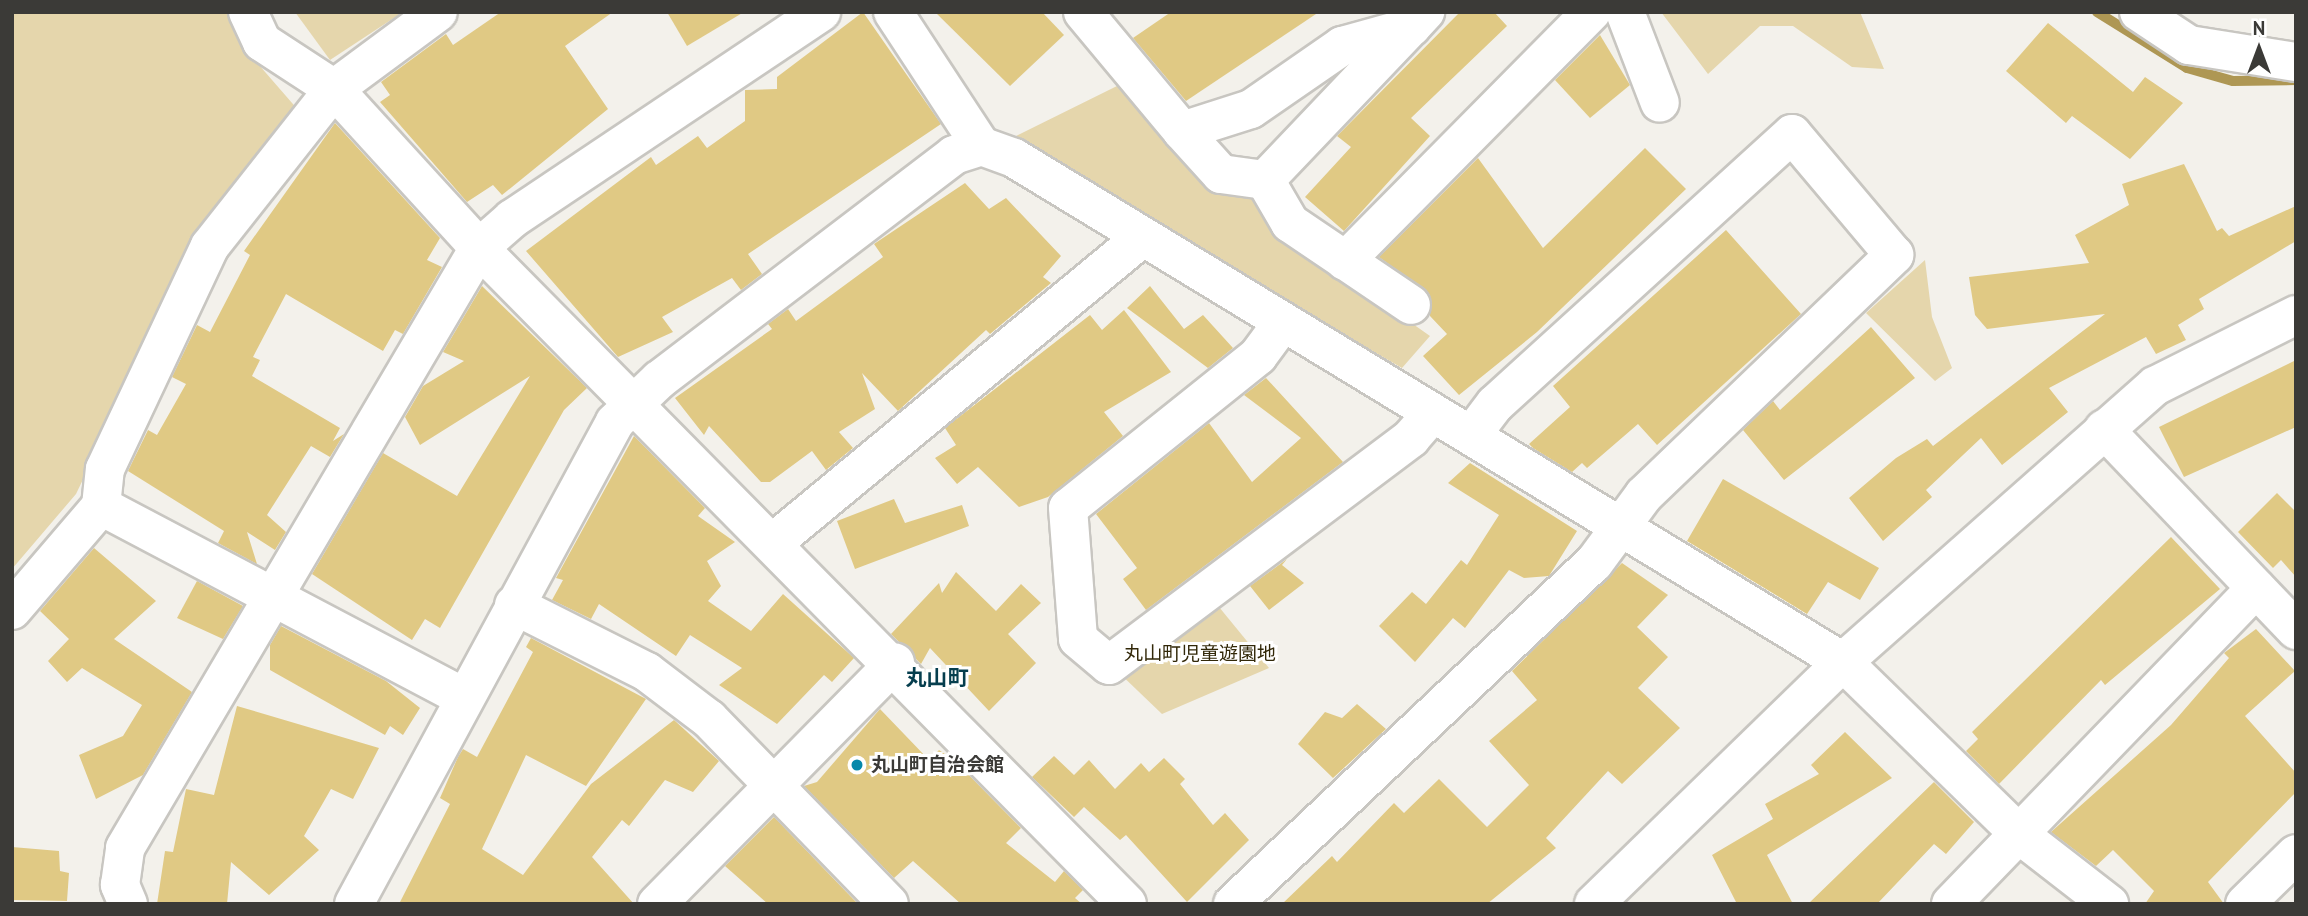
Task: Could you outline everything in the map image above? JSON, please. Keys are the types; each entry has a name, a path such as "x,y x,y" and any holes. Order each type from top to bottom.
{"street":[{"path":"248,12 262,42 334,89 479,248 895,663 1127,904"},
{"path":"12,610 101,506 104,469 209,246 334,89 438,12"},
{"path":"128,904 120,885 125,848 272,594 479,248 512,219 821,12"},
{"path":"892,12 981,146 1014,158 1140,239 1472,435 1618,530 1843,662 2020,835 2109,904"},
{"path":"1083,12 1221,174 1265,180"},
{"path":"1345,261 1591,12"},
{"path":"1625,12 1660,103"},
{"path":"2139,12 2189,45 2296,62"},
{"path":"1182,131 1251,109 1342,46 1418,20"},
{"path":"1265,180 1418,20"},
{"path":"1233,904 1594,563 1644,495 1894,255 1792,134 1495,404 1472,435"},
{"path":"354,904 461,696 615,422 635,401 954,155 981,146"},
{"path":"1265,180 1290,223 1411,305"},
{"path":"774,542 1140,239"},
{"path":"1594,904 1843,662 2155,386 2296,315"},
{"path":"1283,322 1258,356 1068,508 1078,639 1109,665 1411,438 1433,413"},
{"path":"2104,429 2296,630"},
{"path":"101,506 461,696"},
{"path":"1951,904 2256,588"},
{"path":"514,605 647,672 709,719 889,904"},
{"path":"657,904 895,663"},
{"path":"2245,904 2296,854"}],"green space":[{"path":"12,12 229,12 252,57 299,111 199,238 76,494 12,569"},
{"path":"295,12 403,12 330,60"},
{"path":"1661,12 1860,12 1884,69 1852,67 1793,26 1760,26 1708,74"},
{"path":"1117,86 1218,179 1253,184 1275,227 1430,336 1402,368 1008,140"},
{"path":"1925,260 1932,317 1952,368 1935,381 1866,313"},
{"name":"丸山町児童遊園地","path":"1210,596 1269,668 1162,714 1114,668"}],"building":[{"path":"501,12 613,12 565,46 608,109 502,195 493,185 467,202 380,102 390,95 381,82 446,34 453,45"},
{"path":"667,12 744,12 687,46"},
{"path":"863,12 941,124 748,254 762,274 741,290 732,278 662,317 673,332 618,357 526,251 651,157 656,165 698,136 707,148 745,121 745,90 777,89 777,77"},
{"path":"935,12 1042,12 1064,35 1010,86"},
{"path":"1171,12 1319,12 1186,101 1133,38"},
{"path":"1460,12 1494,12 1507,26 1411,118 1430,136 1344,231 1305,197 1351,147 1337,136"},
{"path":"2048,23 2133,92 2145,77 2183,103 2130,159 2072,116 2066,123 2006,71"},
{"path":"1600,35 1630,85 1590,118 1555,80"},
{"path":"335,123 440,238 427,260 442,267 403,334 395,330 383,351 286,294 253,357 260,360 252,376 340,428 333,441 344,434 330,457 311,446 267,515 286,532 275,550 247,532 257,564 218,543 224,531 128,471 148,430 157,435 186,384 172,377 197,325 210,332 250,255 244,251"},
{"path":"1645,148 1686,189 1537,332 1459,395 1423,356 1447,334 1430,316 1430,295 1379,257 1478,158 1543,248"},
{"path":"2184,164 2217,231 2222,228 2229,236 2296,206 2296,241 2199,299 2204,309 2178,325 2186,340 2156,354 2146,337 2049,388 2068,412 2002,465 1981,438 1926,490 1932,497 1883,541 1849,498 1896,458 1927,439 1933,446 2105,314 1987,329 1975,315 1969,277 2089,263 2075,235 2129,205 2122,184"},
{"path":"965,183 989,209 1006,198 1061,256 1043,277 1051,283 990,334 986,330 898,411 862,373 875,409 839,432 853,448 826,470 812,451 770,482 761,482 709,426 704,435 675,398 772,329 768,324 788,309 796,321 883,257 874,244"},
{"path":"1726,230 1801,314 1657,445 1638,424 1587,468 1582,463 1572,472 1533,448 1529,444 1570,407 1553,386"},
{"path":"482,286 587,388 564,410 440,628 425,619 412,640 312,574 383,453 457,496 530,376 420,445 405,417 423,386 464,361 443,352"},
{"path":"1150,286 1184,329 1203,315 1233,348 1208,368 1127,308"},
{"path":"1124,310 1171,372 1104,412 1123,436 1048,497 1019,507 978,467 957,484 935,458 956,445 945,428 1090,315 1102,330"},
{"path":"1871,327 1915,378 1784,480 1743,430 1773,401 1780,410"},
{"path":"2296,360 2296,427 2184,477 2159,427"},
{"path":"1266,378 1343,462 1146,610 1123,579 1137,568 1096,514 1209,423 1252,482 1301,438 1244,395"},
{"path":"634,436 705,508 698,516 735,542 707,561 721,586 708,601 751,631 783,594 854,658 832,682 824,675 777,724 719,685 742,668 690,635 676,656 599,604 591,619 552,600 563,580 556,578"},
{"path":"1470,463 1577,531 1549,576 1524,578 1509,570 1465,628 1453,618 1415,662 1379,626 1412,592 1426,604 1461,560 1467,565 1499,515 1448,483"},
{"path":"1723,479 1879,568 1860,600 1828,582 1807,614 1687,541"},
{"path":"2277,493 2296,512 2296,577 2281,560 2273,568 2238,532"},
{"path":"894,499 905,523 962,505 969,526 855,569 837,521"},
{"path":"2171,537 2220,589 2105,685 2101,680 1999,784 1966,751 1978,739 1972,732"},
{"path":"94,548 156,601 114,639 192,692 143,775 96,799 79,755 123,736 142,705 82,668 67,682 48,661 69,639 40,611"},
{"path":"1287,559 1282,565 1304,583 1269,610 1250,586"},
{"path":"1622,563 1668,595 1637,627 1668,657 1638,688 1680,728 1622,784 1608,771 1546,838 1556,848 1487,904 1282,904 1332,856 1337,862 1394,803 1404,813 1439,779 1487,827 1529,785 1489,741 1537,700 1512,671"},
{"path":"956,572 996,611 1021,584 1041,603 1008,634 1036,663 989,711 930,648 921,664 891,634 939,583 942,593"},
{"path":"197,581 243,606 223,639 177,618"},
{"path":"281,626 386,681 420,708 403,735 390,726 385,735 270,670 270,645"},
{"path":"2256,629 2295,671 2245,716 2296,773 2296,792 2208,882 2224,904 2145,904 2154,891 2113,850 2096,866 2051,832 2171,725 2229,658 2224,653"},
{"path":"531,638 646,699 586,786 526,755 482,849 523,875 591,784 674,720 719,761 693,792 665,780 629,826 622,820 592,857 634,904 399,904 450,804 440,798 458,757 463,749 477,757 533,652 526,647"},
{"path":"1357,704 1386,729 1333,778 1298,744 1325,712 1342,718"},
{"path":"237,706 379,748 353,799 331,789 304,836 319,850 269,895 231,862 227,904 157,904 165,851 173,852 186,789 214,795"},
{"path":"880,709 929,760 939,750 955,761 1021,828 1006,843 1055,882 1064,871 1083,890 1075,898 1082,904 961,904 913,861 894,878 804,786 817,782"},
{"path":"1845,732 1892,778 1767,855 1793,904 1737,904 1712,855 1773,819 1765,804 1819,774 1811,765"},
{"path":"1054,756 1074,775 1089,760 1115,789 1141,763 1149,772 1164,758 1185,779 1180,784 1213,825 1225,813 1249,840 1187,902 1126,835 1120,840 1084,807 1074,817 1032,777"},
{"path":"1934,782 1974,822 1946,854 1934,844 1877,904 1808,904"},
{"path":"774,817 858,904 768,904 725,866"},
{"path":"12,847 59,851 60,871 69,873 67,901 12,900"}],"waterway":[{"path":"2097,12 2187,68 2233,81 2296,80"}],"place":[{"name":"丸山町自治会館","path":"857,765"}],"district":[{"name":"丸山町","path":"937,678"}]}
